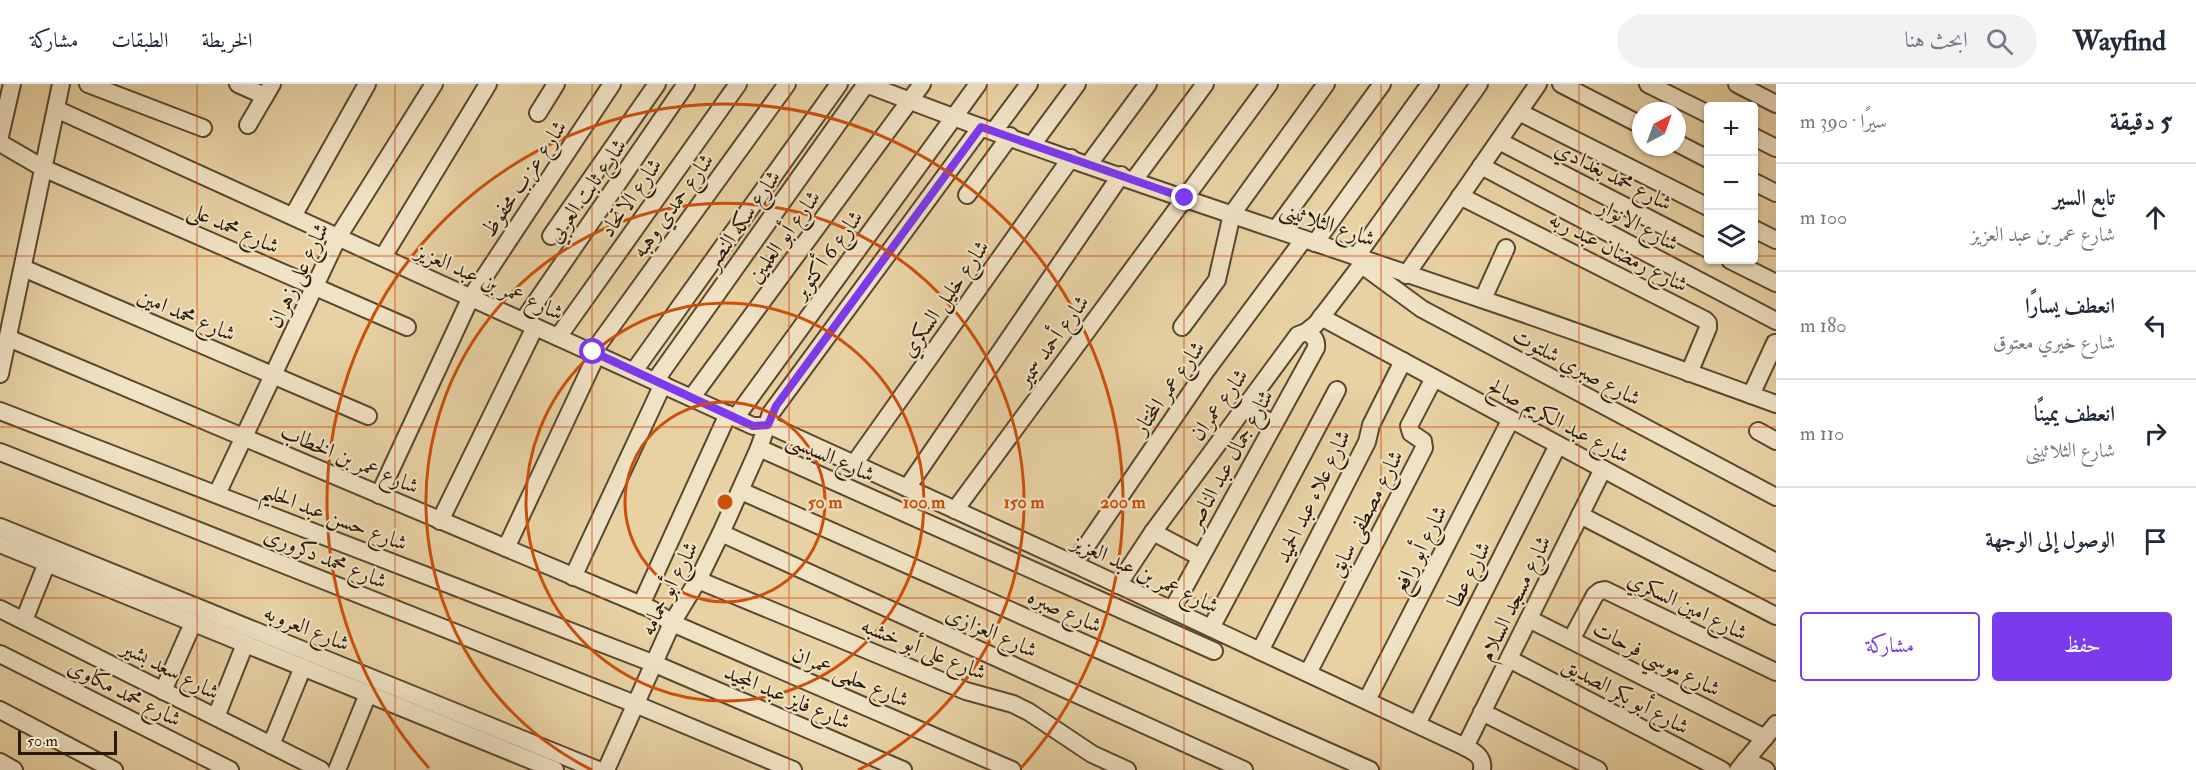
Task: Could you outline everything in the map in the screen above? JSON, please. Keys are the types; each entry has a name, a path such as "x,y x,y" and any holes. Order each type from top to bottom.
{"street":[{"path":"0,136 12,84"},
{"path":"0,374 61,84"},
{"path":"88,84 203,128"},
{"path":"238,84 268,90 248,125"},
{"path":"293,216 367,84"},
{"name":"شارع على زهران","path":"217,494 338,237 434,84"},
{"path":"383,257 488,84"},
{"path":"538,113 556,84"},
{"name":"شارع عزب محفوظ","path":"379,495 471,297 612,84"},
{"path":"551,236 657,84"},
{"name":"شارع ثابت العربي","path":"440,520 529,324 686,84"},
{"name":"شارع الاتحاد","path":"558,337 738,84"},
{"name":"شارع حمدي وهبه","path":"506,548 595,353 788,84"},
{"path":"634,371 839,84"},
{"name":"شارع الثلاثينى","path":"866,84 889,88 910,101 995,132 1276,229 1361,261 1483,299 1776,404"},
{"name":"شارع سكه النصر","path":"573,577 659,382 866,84"},
{"name":"شارع أبو العلمين","path":"692,398 922,84"},
{"name":"شارع 6 أكتوبر","path":"641,605 732,416 978,84"},
{"path":"967,195 995,132 1029,84"},
{"path":"1032,145 1077,84"},
{"path":"1089,164 1149,84"},
{"path":"907,488 1128,178 1205,84"},
{"name":"شارع أحمد سمير","path":"955,510 1269,84"},
{"path":"1182,327 1217,280 1232,214 1326,84"},
{"path":"1276,229 1382,84"},
{"name":"شارع عمر المختار","path":"1074,564 1205,372 1430,84"},
{"path":"1361,261 1479,84"},
{"path":"1406,274 1539,84"},
{"path":"1561,84 1632,120"},
{"path":"1648,84 1704,112"},
{"path":"1737,84 1776,104"},
{"name":"شارع عمر بن عبد العزيز","path":"56,109 753,426 768,425 1074,564 1465,747 1480,757 1483,763 1482,770"},
{"path":"1518,112 1704,205"},
{"name":"شارع أبو حمامه","path":"606,770 672,623 698,580 741,491 776,406 995,132"},
{"path":"1758,139 1776,148"},
{"name":"شارع محمد بغدادي","path":"1498,141 1704,247"},
{"name":"شارع محمد على","path":"0,143 43,168 407,327"},
{"path":"1686,148 1704,157"},
{"name":"شارع خليل السكري","path":"854,464 1071,158"},
{"name":"شارع الانوار","path":"1481,166 1776,321"},
{"path":"1758,184 1776,193"},
{"name":"شارع رمضان عبد ربه","path":"1460,196 1705,320 1708,328 1689,373"},
{"path":"1758,231 1776,240"},
{"path":"1483,299 1506,248"},
{"name":"شارع عمران","path":"1118,585 1153,532 1243,408 1298,335 1306,332 1321,317 1361,261"},
{"name":"شارع صبري شلتوت","path":"1361,261 1422,309 1776,497"},
{"path":"1738,264 1776,283"},
{"name":"شارع محمد امين","path":"23,268 368,416"},
{"name":"شارع عبد الكريم صالح","path":"1321,317 1776,562"},
{"name":"شارع جمال عبد الناصر","path":"1172,610 1316,348 1317,342 1306,332"},
{"name":"شارع عمر بن الخطاب","path":"8,338 641,605 672,623"},
{"path":"1751,395 1775,343"},
{"name":"شارع علاء عبد الحميد","path":"1260,651 1367,442 1371,425 1403,361"},
{"name":"شارع مصطفى سابق","path":"1308,673 1424,448 1423,441 1411,433 1409,426 1434,378"},
{"name":"شارع علاء عبد الحميد","path":"1211,628 1337,390"},
{"path":"1243,408 1274,424"},
{"name":"شارع حسن عبد الحليم","path":"0,411 655,664"},
{"name":"شارع أبو رافع","path":"1367,700 1511,419"},
{"path":"1758,431 1776,441"},
{"name":"شارع عطا","path":"1417,724 1558,445"},
{"name":"شارع السيسى","path":"759,448 1214,651"},
{"name":"شارع محمد دكرورى","path":"0,452 635,704 793,770"},
{"name":"شارع مسجد السلام","path":"1465,747 1604,469"},
{"name":"شارع صبره","path":"741,491 1371,770"},
{"path":"1580,515 1776,616"},
{"name":"شارع العروبه","path":"0,526 598,770"},
{"path":"1153,532 1200,557"},
{"name":"شارع العزازى","path":"721,533 1244,770"},
{"name":"شارع العروبه","path":"0,544 555,770"},
{"path":"24,620 47,563"},
{"name":"شارع على أبو خشبه","path":"698,580 956,687 1029,712 1092,754 1127,770"},
{"name":"شارع امين السكري","path":"1571,640 1595,595 1605,590 1776,672"},
{"name":"شارع سعد بشير","path":"0,609 321,770"},
{"name":"شارع موسي فرحات","path":"1529,619 1765,738"},
{"path":"163,690 193,623"},
{"name":"شارع حلمى عمران","path":"672,623 1012,770"},
{"path":"216,717 245,644"},
{"name":"شارع محمد مكاوى","path":"0,654 230,770"},
{"name":"شارع أبو بكر الصديق","path":"1509,659 1722,770"},
{"name":"شارع فايز عبد المجيد","path":"655,664 903,770"},
{"path":"271,745 303,667"},
{"path":"337,770 369,694"},
{"path":"0,710 114,770"},
{"path":"1482,712 1598,770"},
{"path":"1766,770 1742,765 1776,724"},
{"path":"0,762 14,770"}],"route":[{"path":"593,352 753,426 768,425 771,413 776,406 981,127 1185,198"}]}
